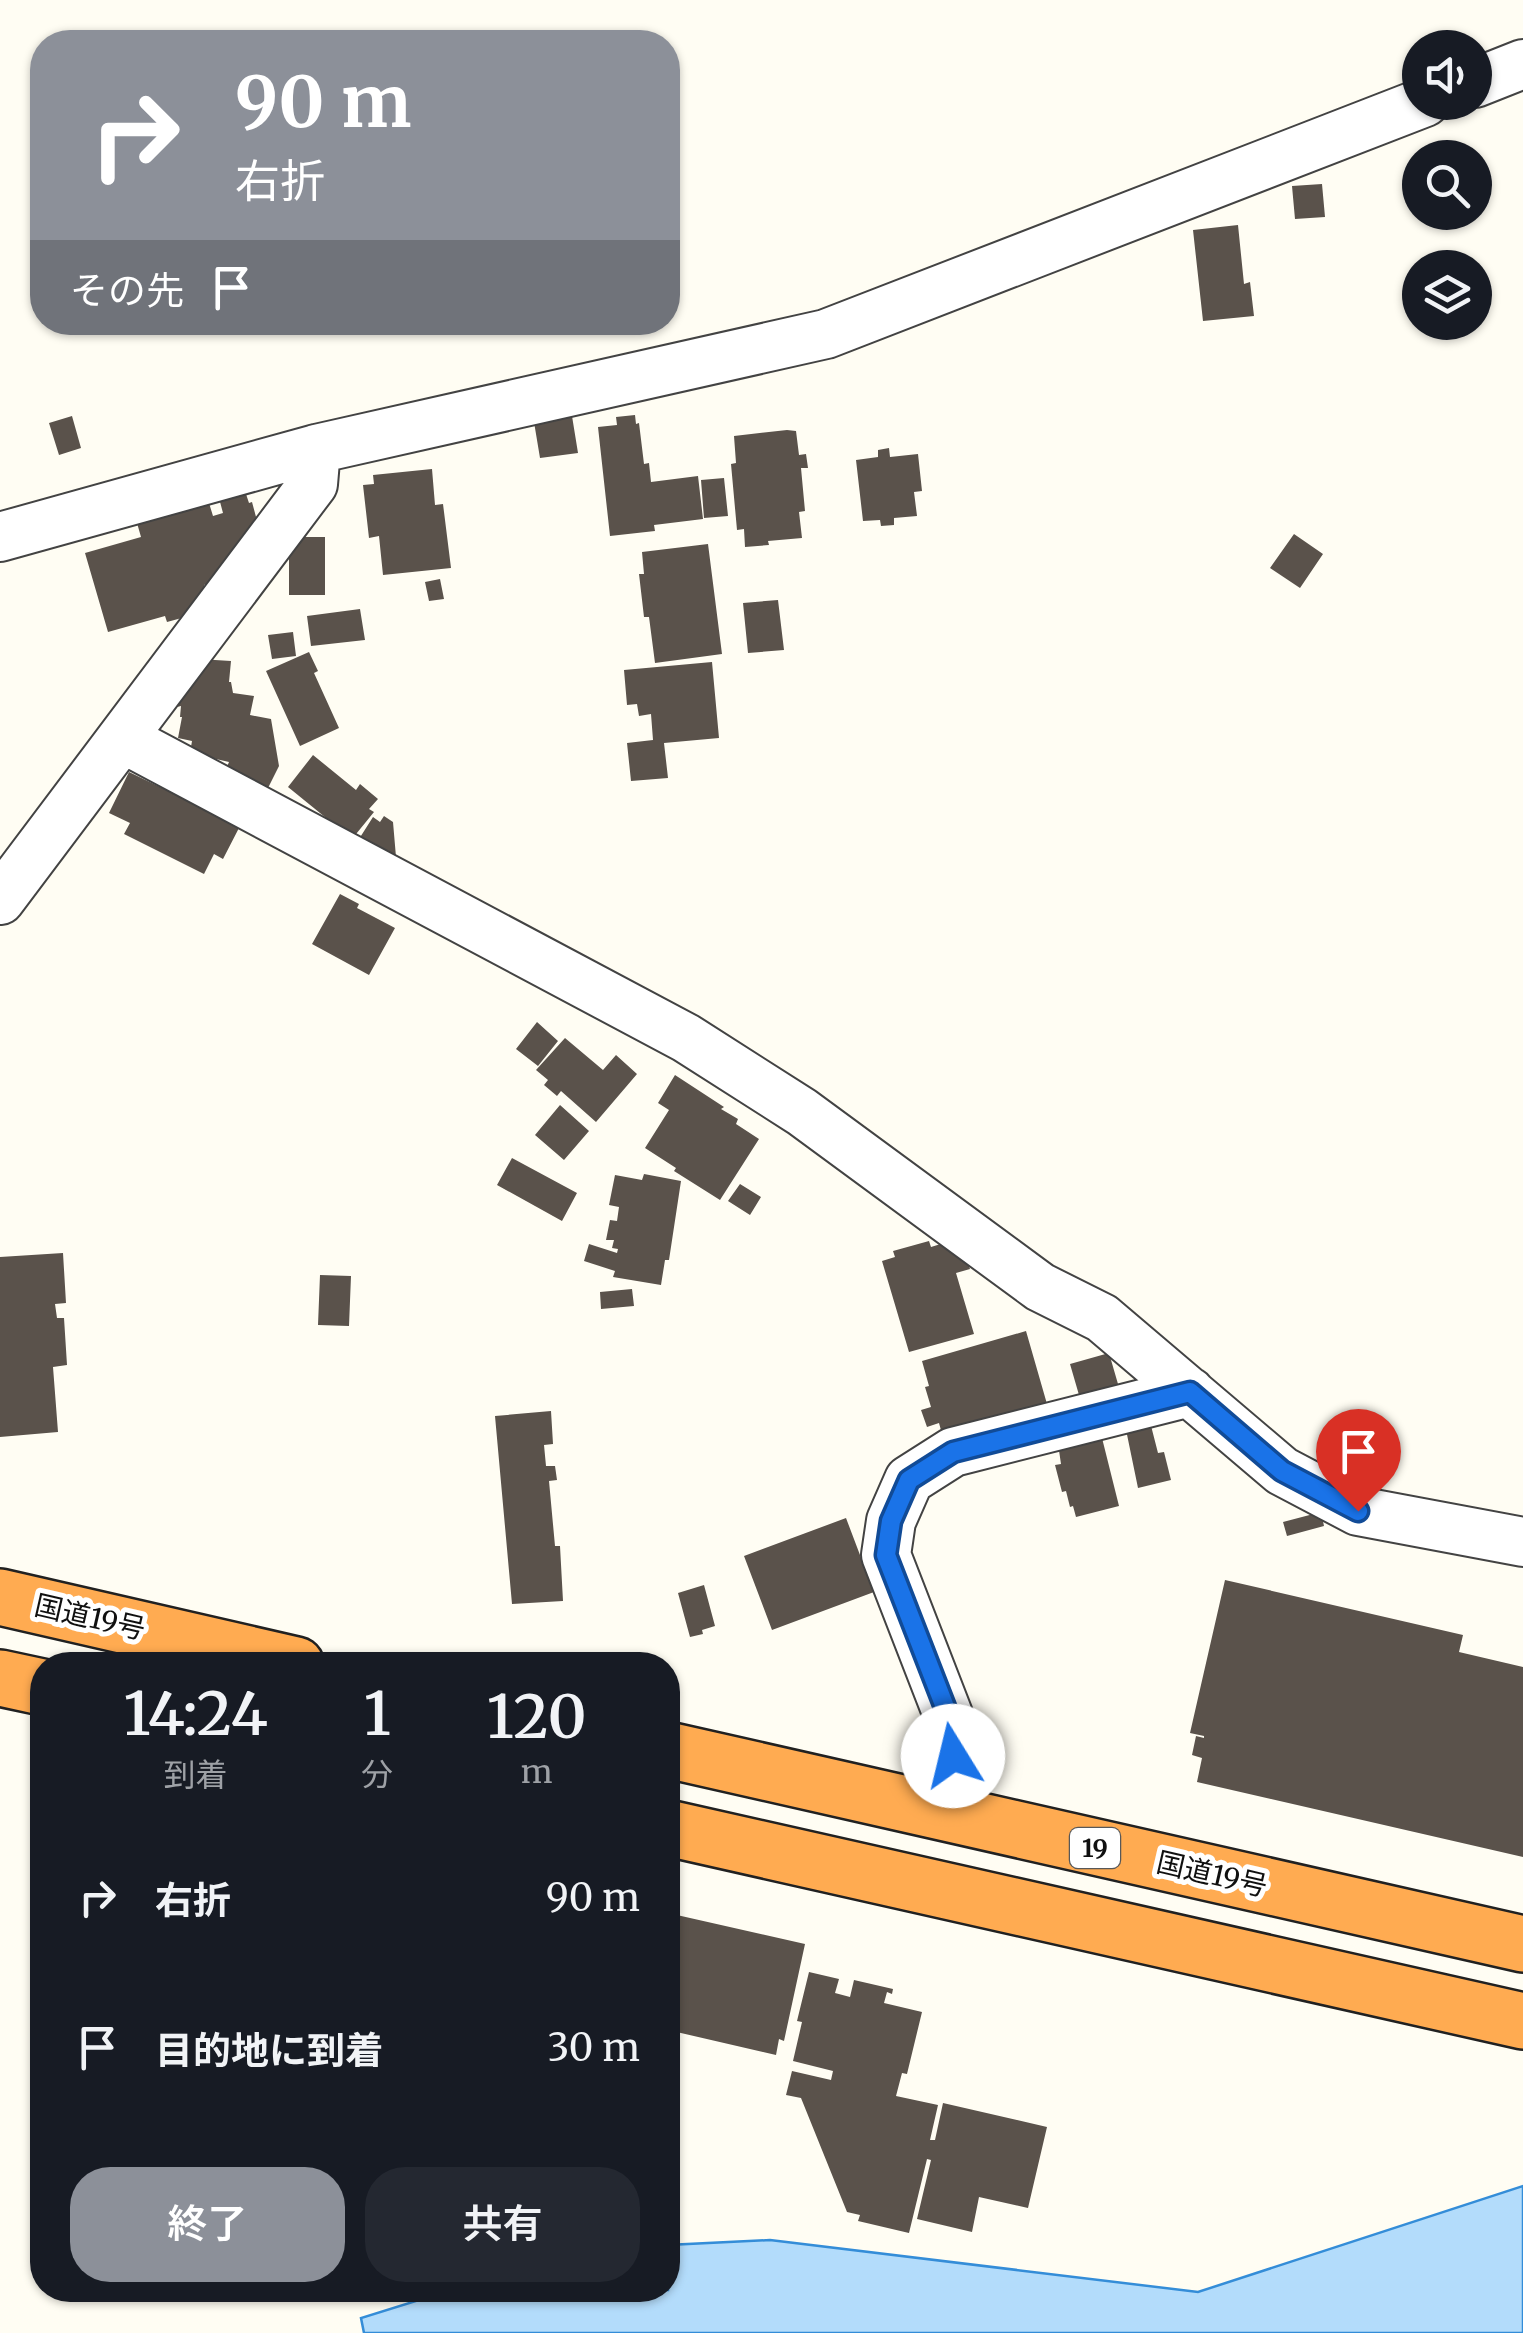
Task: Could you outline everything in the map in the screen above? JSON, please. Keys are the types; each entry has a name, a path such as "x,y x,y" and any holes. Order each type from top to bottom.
{"highway":[{"name":"国道19号","path":"0,1596 240,1652"},
{"path":"0,1678 30,1684"},
{"name":"国道19号","path":"680,1753 1523,1944"},
{"path":"680,1831 1523,2021"}],"street":[{"path":"1492,76 1523,64"},
{"path":"0,537 316,449 826,334 1402,111"},
{"path":"0,900 313,484 316,449"},
{"path":"122,738 686,1038 802,1112 1040,1287 1102,1318 1282,1471 1358,1511 1523,1542"},
{"path":"939,1812 953,1756 950,1720 886,1555 891,1521 909,1480 953,1452 1190,1392"}],"water":[{"path":"1523,2186 1523,2333 364,2333 361,2318 412,2302 680,2302 680,2244 770,2240 1198,2292"}],"building":[{"path":"1322,184 1325,217 1295,219 1292,186"},
{"path":"1238,225 1244,284 1250,282 1254,316 1203,321 1193,230"},
{"path":"635,415 651,482 698,476 703,519 654,525 655,531 610,536 598,427 617,425 616,417"},
{"path":"72,416 81,448 59,455 49,423"},
{"path":"572,416 578,453 540,458 534,422"},
{"path":"796,431 799,455 806,454 808,468 801,468 805,511 799,512 802,538 745,547 744,529 737,530 731,464 736,463 734,436"},
{"path":"889,448 890,457 918,454 922,491 914,492 917,516 894,518 894,525 881,526 880,520 863,521 856,460 878,457 878,450"},
{"path":"432,469 435,505 443,504 451,568 383,575 379,536 369,538 363,485 374,484 373,475"},
{"path":"724,478 728,516 704,518 701,480"},
{"path":"245,491 259,528 246,547 234,550 236,557 220,580 204,585 208,599 200,613 167,622 165,616 108,632 85,553 141,537 137,523 209,503 213,516 223,513 219,498"},
{"path":"1294,534 1323,554 1300,588 1270,568"},
{"path":"289,537 325,537 325,595 289,595"},
{"path":"708,544 722,654 655,663 649,617 644,617 639,574 644,574 642,552"},
{"path":"440,579 444,599 429,601 425,582"},
{"path":"778,600 784,650 748,653 743,603"},
{"path":"360,609 365,640 311,646 307,616"},
{"path":"293,632 296,656 272,659 268,635"},
{"path":"309,652 318,671 314,673 339,728 300,746 266,671"},
{"path":"199,659 231,661 229,682 233,693 254,696 250,715 271,719 279,766 268,788 226,769 229,762 190,753 192,741 178,738 182,717 181,706 177,707 178,695"},
{"path":"712,662 719,738 664,743 668,778 631,781 627,743 653,740 651,714 639,716 637,704 627,705 624,670"},
{"path":"313,755 356,790 360,784 378,799 369,809 374,812 352,839 288,787"},
{"path":"129,772 240,826 223,859 214,854 204,874 124,834 130,823 109,813"},
{"path":"384,816 393,822 396,857 359,839 373,817 380,822"},
{"path":"340,894 395,928 369,975 312,944"},
{"path":"537,1022 558,1041 538,1066 516,1049"},
{"path":"565,1038 603,1070 616,1055 637,1074 596,1122 561,1091 557,1096 544,1085 548,1080 536,1070"},
{"path":"675,1075 724,1107 721,1109 738,1119 736,1124 759,1139 720,1200 645,1148 669,1110 658,1103"},
{"path":"560,1105 589,1131 564,1160 535,1135"},
{"path":"512,1158 577,1193 562,1221 497,1185"},
{"path":"644,1174 681,1181 669,1260 665,1260 661,1285 613,1277 615,1271 584,1261 589,1244 617,1253 618,1249 612,1248 614,1240 606,1240 610,1220 617,1221 619,1207 609,1205 615,1175 642,1180"},
{"path":"740,1184 761,1197 750,1215 728,1201"},
{"path":"960,1238 970,1269 956,1273 974,1334 909,1352 882,1261 895,1257 893,1251 929,1241 931,1247"},
{"path":"63,1253 66,1303 55,1304 57,1318 64,1318 67,1365 53,1367 58,1432 0,1437 0,1257"},
{"path":"320,1275 351,1276 349,1326 318,1325"},
{"path":"632,1289 634,1306 601,1309 600,1292"},
{"path":"1026,1331 1047,1404 942,1434 939,1423 927,1427 921,1410 931,1407 922,1361"},
{"path":"1109,1353 1118,1384 1079,1395 1070,1364"},
{"path":"551,1411 553,1444 544,1445 546,1466 555,1466 557,1480 549,1481 555,1546 560,1546 563,1601 512,1604 495,1416"},
{"path":"1148,1414 1158,1453 1164,1452 1171,1480 1138,1488 1124,1420"},
{"path":"1057,1437 1102,1438 1119,1506 1076,1517 1066,1491 1062,1492 1055,1465 1061,1464"},
{"path":"1321,1512 1324,1526 1287,1536 1283,1522"},
{"path":"846,1518 874,1592 772,1630 744,1556"},
{"path":"1225,1580 1463,1635 1459,1652 1523,1667 1523,1857 1197,1782 1202,1758 1192,1755 1196,1736 1204,1736 1190,1733"},
{"path":"704,1585 715,1626 690,1637 678,1593"},
{"path":"680,1916 805,1944 784,2041 779,2039 776,2055 680,2033"},
{"path":"809,1972 839,1979 835,1993 850,1997 854,1980 893,1989 892,1994 887,1992 884,2003 922,2012 907,2074 902,2073 896,2096 938,2105 930,2140 935,2140 943,2103 1047,2127 1028,2208 979,2197 972,2232 917,2219 931,2160 927,2159 909,2233 858,2221 860,2215 847,2212 801,2098 786,2095 792,2071 831,2080 833,2071 793,2061 802,2022 797,2021"}],"route":[{"path":"953,1756 950,1720 886,1555 891,1521 909,1480 953,1452 1190,1392 1282,1471 1358,1511"}]}
